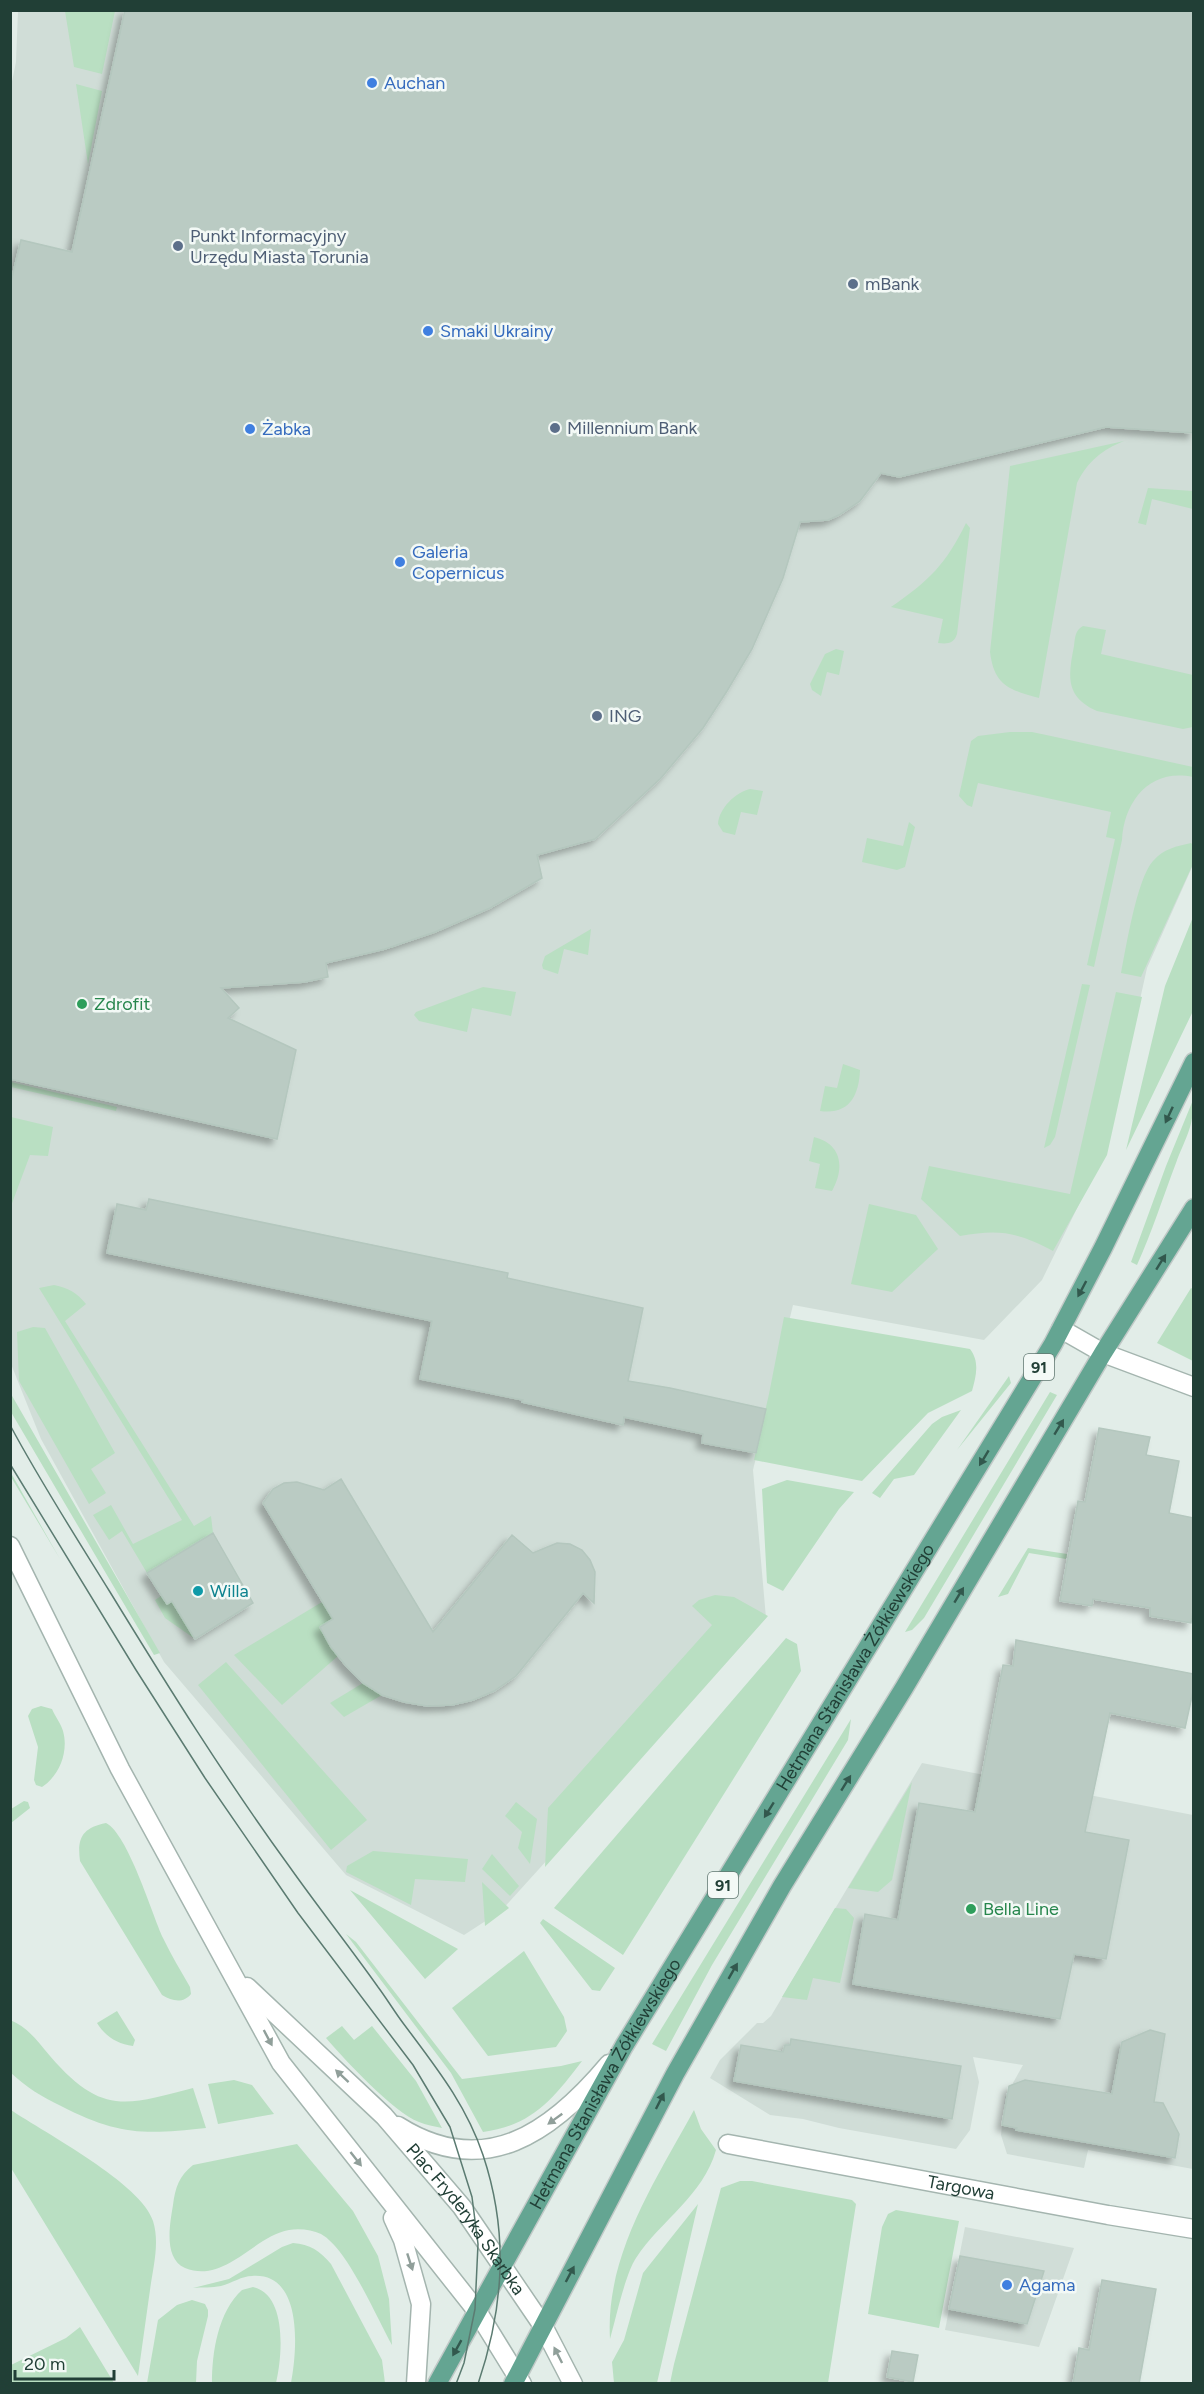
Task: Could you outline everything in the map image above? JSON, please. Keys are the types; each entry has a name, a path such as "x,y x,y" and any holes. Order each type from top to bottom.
{"main road":[{"name":"Hetmana Stanisława Żółkiewskiego","path":"437,2384 624,2046 1061,1329 1194,1062"},
{"path":"517,2381 543,2326 675,2074 782,1886 904,1688 1103,1353 1194,1208"}],"street":[{"path":"1061,1329 1103,1353 1194,1387"},
{"name":"Plac Fryderyka Skarbka","path":"10,1546 120,1768 281,2063 477,2312 517,2381"},
{"name":"Plac Fryderyka Skarbka","path":"235,1976 384,2116 462,2207 543,2326 573,2384"},
{"name":"Plac Fryderyka Skarbka","path":"384,2116 408,2131 439,2145 474,2149 503,2145 538,2131 563,2113 580,2098 624,2046"},
{"name":"Targowa","path":"728,2144 1194,2229"},
{"name":"Plac Fryderyka Skarbka","path":"379,2189 403,2240 421,2304 416,2384"}],"shaded area":[{"path":"18,11 1193,11 1193,865 1147,968 1109,1139 1103,1155 1042,1280 984,1340 793,1305 753,1470 766,1618 501,1911 464,1935 346,1875 164,1662 41,1439 11,1364 10,91 16,62"},
{"path":"922,1763 1193,1815 1193,2169 1088,2150 1084,2168 1007,2154 1001,2135 1005,2097 1023,2065 973,2057 979,2082 970,2130 956,2149 839,2128 803,2119 770,2115 710,2078 720,2060 757,2023 763,2023 771,2016"},
{"path":"965,2227 1074,2248 1039,2347 945,2330"}],"green space":[{"path":"65,11 115,11 102,74 74,67"},
{"path":"76,84 102,91 88,164"},
{"path":"1124,441 1096,457 1077,483 1039,698 1011,689 999,679 995,672 990,652 1010,466"},
{"path":"1148,488 1193,491 1193,509 1152,499 1146,525 1138,523"},
{"path":"966,523 970,528 957,634 950,643 938,643 943,619 891,607 916,589 944,561"},
{"path":"1083,626 1106,630 1101,654 1193,675 1193,727 1183,729 1097,711 1079,699 1074,692 1070,676 1076,635"},
{"path":"836,649 844,651 839,675 827,672 821,696 812,690 810,684 825,654"},
{"path":"1032,732 1193,767 1193,777 1164,778 1152,783 1142,790 1128,812 1094,967 1087,965 1115,839 1106,837 1111,812 978,783 972,807 959,796 971,741 978,736"},
{"path":"750,789 763,791 757,815 741,812 735,835 723,832 718,824 721,812 734,797"},
{"path":"909,822 915,827 905,867 897,870 862,862 867,838 903,846"},
{"path":"1191,843 1193,845 1193,864 1141,977 1121,973 1137,897 1147,870 1161,854"},
{"path":"1193,917 1193,1011 1126,1150 1165,986"},
{"path":"591,929 588,955 564,949 558,974 543,969 545,956"},
{"path":"1082,984 1090,985 1055,1137 1050,1145 1044,1148"},
{"path":"483,987 516,992 511,1016 472,1008 467,1032 419,1021 414,1015 416,1012"},
{"path":"1116,992 1142,997 1107,1155 1053,1251 1029,1240 1008,1234 986,1233 960,1236 921,1199 929,1166 1070,1194"},
{"path":"843,1064 860,1070 855,1095 845,1107 838,1110 820,1111 825,1086 837,1088"},
{"path":"11,1082 117,1107 116,1111 11,1087"},
{"path":"1193,1100 1188,1133 1137,1265 1131,1262"},
{"path":"11,1117 53,1127 48,1156 30,1155 11,1206"},
{"path":"814,1137 830,1145 838,1158 839,1174 832,1191 815,1188 820,1164 809,1161"},
{"path":"869,1204 916,1215 938,1249 892,1292 851,1284"},
{"path":"54,1285 72,1291 86,1304 65,1321 194,1526 211,1516 213,1533 147,1573 122,1531 109,1540 93,1515 111,1505 133,1544 182,1520 39,1288"},
{"path":"1191,1288 1194,1290 1193,1361 1157,1343"},
{"path":"784,1317 970,1349 976,1364 972,1391 928,1413 862,1481 754,1460"},
{"path":"33,1327 45,1328 115,1453 91,1469 106,1493 89,1504 19,1381 17,1332"},
{"path":"1009,1376 1011,1383 957,1450"},
{"path":"1050,1392 1057,1395 924,1618 912,1630 905,1632"},
{"path":"10,1394 160,1653 154,1655 11,1412"},
{"path":"961,1410 914,1475 894,1479 880,1498 872,1493 932,1424 942,1417"},
{"path":"11,1473 60,1559 11,1477"},
{"path":"787,1480 854,1492 839,1509 783,1591 767,1583 762,1489"},
{"path":"1028,1548 1067,1554 1066,1559 1029,1553 1008,1594 998,1597"},
{"path":"715,1595 734,1597 768,1616 545,1867 548,1808 712,1625 692,1606 699,1600"},
{"path":"161,1596 167,1604 172,1601 195,1639 165,1618 155,1600"},
{"path":"322,1602 333,1619 320,1627 338,1656 282,1705 234,1655"},
{"path":"786,1638 797,1644 801,1671 623,1955 554,1908"},
{"path":"226,1662 367,1820 331,1850 198,1685"},
{"path":"363,1683 382,1695 344,1717 330,1703"},
{"path":"41,1706 52,1709 65,1739 58,1770 42,1787 36,1785 34,1780 38,1747 28,1716 32,1709"},
{"path":"851,1719 848,1740 712,1965 666,2051 652,2044"},
{"path":"912,1782 892,1880 878,1892 848,1888"},
{"path":"24,1801 28,1802 30,1808 11,1823 11,1809"},
{"path":"516,1802 537,1819 530,1864 518,1848 522,1832 505,1816"},
{"path":"106,1823 123,1842 163,1938 190,1987 191,1994 184,1999 173,2000 162,1995 80,1861 79,1846 83,1835 91,1828"},
{"path":"373,1851 468,1859 465,1882 415,1879 411,1905 346,1872 347,1866"},
{"path":"492,1854 519,1886 510,1896 482,1869"},
{"path":"482,1882 509,1908 485,1926"},
{"path":"350,1890 458,1949 425,1979"},
{"path":"835,1908 846,1909 854,1918 840,1983 813,1978 807,2000 782,1997"},
{"path":"543,1919 615,1968 600,1991 592,1990 540,1923"},
{"path":"346,1934 356,1942 462,2079 561,2066 582,2061 551,2098 529,2116 515,2123 483,2132 451,2073"},
{"path":"524,1951 564,2017 567,2031 556,2047 488,2056 452,2008"},
{"path":"117,2011 135,2040 133,2046 112,2039 97,2023"},
{"path":"10,2020 32,2035 68,2075 100,2097 115,2101 131,2101 193,2088 206,2128 148,2132 115,2128 81,2116 47,2099 11,2073"},
{"path":"342,2026 354,2040 372,2026 416,2081 442,2128 422,2123 408,2116 383,2097 357,2072 326,2038"},
{"path":"234,2080 252,2085 274,2114 218,2124 208,2084"},
{"path":"11,2110 91,2160 112,2176 131,2191 145,2207 153,2221 156,2238 155,2256 138,2376 11,2168"},
{"path":"694,2110 701,2129 716,2150 702,2181 636,2258 625,2286 610,2339 611,2308 624,2248 649,2191"},
{"path":"297,2144 353,2211 378,2256 389,2299 392,2345 351,2268 331,2242 321,2234 297,2229 276,2234 226,2265 213,2270 200,2271 185,2268 173,2257 170,2231 174,2199 178,2183 188,2169 193,2165"},
{"path":"740,2181 752,2181 852,2200 856,2204 828,2383 670,2383 721,2188"},
{"path":"698,2204 657,2383 614,2383 612,2362 624,2340 643,2273"},
{"path":"896,2210 959,2221 939,2328 868,2314 882,2227 888,2214"},
{"path":"293,2243 314,2249 331,2264 382,2360 385,2383 291,2383 295,2353 293,2316 289,2300 281,2287 269,2278 248,2276 221,2286 193,2288 229,2279 282,2247"},
{"path":"253,2287 264,2292 272,2302 277,2314 281,2344 276,2383 212,2383 215,2346 227,2309 242,2290"},
{"path":"192,2300 205,2304 208,2310 197,2361 196,2383 147,2383 158,2320 177,2305"},
{"path":"80,2327 114,2383 11,2383 11,2365 66,2338"}],"building":[{"name":"Galeria Copernicus","path":"125,10 1194,10 1194,433 1106,427 899,477 881,473 860,501 839,515 828,520 800,522 783,578 752,649 727,691 703,728 661,778 595,839 537,855 542,878 490,908 435,932 385,949 326,963 328,977 305,982 221,988 239,1008 228,1018 296,1050 277,1139 10,1079 10,286 21,240 72,252"},
{"path":"149,1199 508,1273 507,1278 643,1308 628,1381 766,1409 756,1453 702,1443 703,1434 624,1417 623,1425 522,1402 523,1400 420,1379 432,1321 107,1253 117,1204 146,1210"},
{"path":"1099,1428 1150,1437 1146,1455 1179,1461 1169,1513 1194,1518 1194,1605 1191,1623 1150,1616 1150,1608 1093,1599 1092,1606 1060,1601 1078,1501 1085,1502"},
{"path":"341,1479 433,1632 512,1535 533,1553 557,1543 570,1544 582,1550 590,1560 595,1572 594,1603 583,1593 516,1676 494,1691 473,1700 452,1705 427,1706 382,1695 363,1683 331,1647 320,1627 333,1619 263,1503 273,1489 284,1483 297,1482 324,1490"},
{"name":"Willa","path":"213,1533 253,1603 195,1639 172,1601 167,1604 147,1573"},
{"path":"1016,1640 1194,1674 1194,1687 1185,1728 1110,1713 1085,1832 1129,1840 1106,1959 1074,1954 1060,2019 853,1984 865,1914 898,1920 919,1803 975,1812 1003,1665 1013,1666"},
{"path":"1150,2030 1165,2034 1154,2102 1163,2103 1179,2134 1175,2158 1016,2130 1017,2128 1002,2125 1009,2086 1025,2080 1112,2094 1122,2042"},
{"path":"791,2039 961,2066 952,2119 734,2081 741,2045 783,2052 785,2045 790,2045"},
{"path":"960,2256 1044,2271 1027,2324 949,2309"},
{"path":"1102,2280 1156,2289 1139,2384 1073,2384 1079,2348 1089,2350"},
{"path":"892,2351 918,2355 913,2382 887,2377"}],"tram line":[{"path":"10,1425 59,1510 219,1765 265,1833 438,2070 468,2119 483,2155 491,2184 500,2241 498,2298 487,2355 478,2384"},
{"path":"10,1464 205,1778 298,1913 413,2065 450,2127 472,2197 478,2244 475,2309 464,2363 456,2384"}],"place":[{"name":"Auchan","path":"372,83"},
{"name":"Punkt Informacyjny Urzędu Miasta Torunia","path":"178,246"},
{"name":"mBank","path":"853,284"},
{"name":"Smaki Ukrainy","path":"428,331"},
{"name":"Millennium Bank","path":"555,428"},
{"name":"Żabka","path":"250,429"},
{"name":"Galeria Copernicus","path":"400,562"},
{"name":"ING","path":"597,716"},
{"name":"Zdrofit","path":"82,1004"},
{"name":"Willa","path":"198,1591"},
{"name":"Bella Line","path":"971,1909"},
{"name":"Agama","path":"1007,2285"}]}
